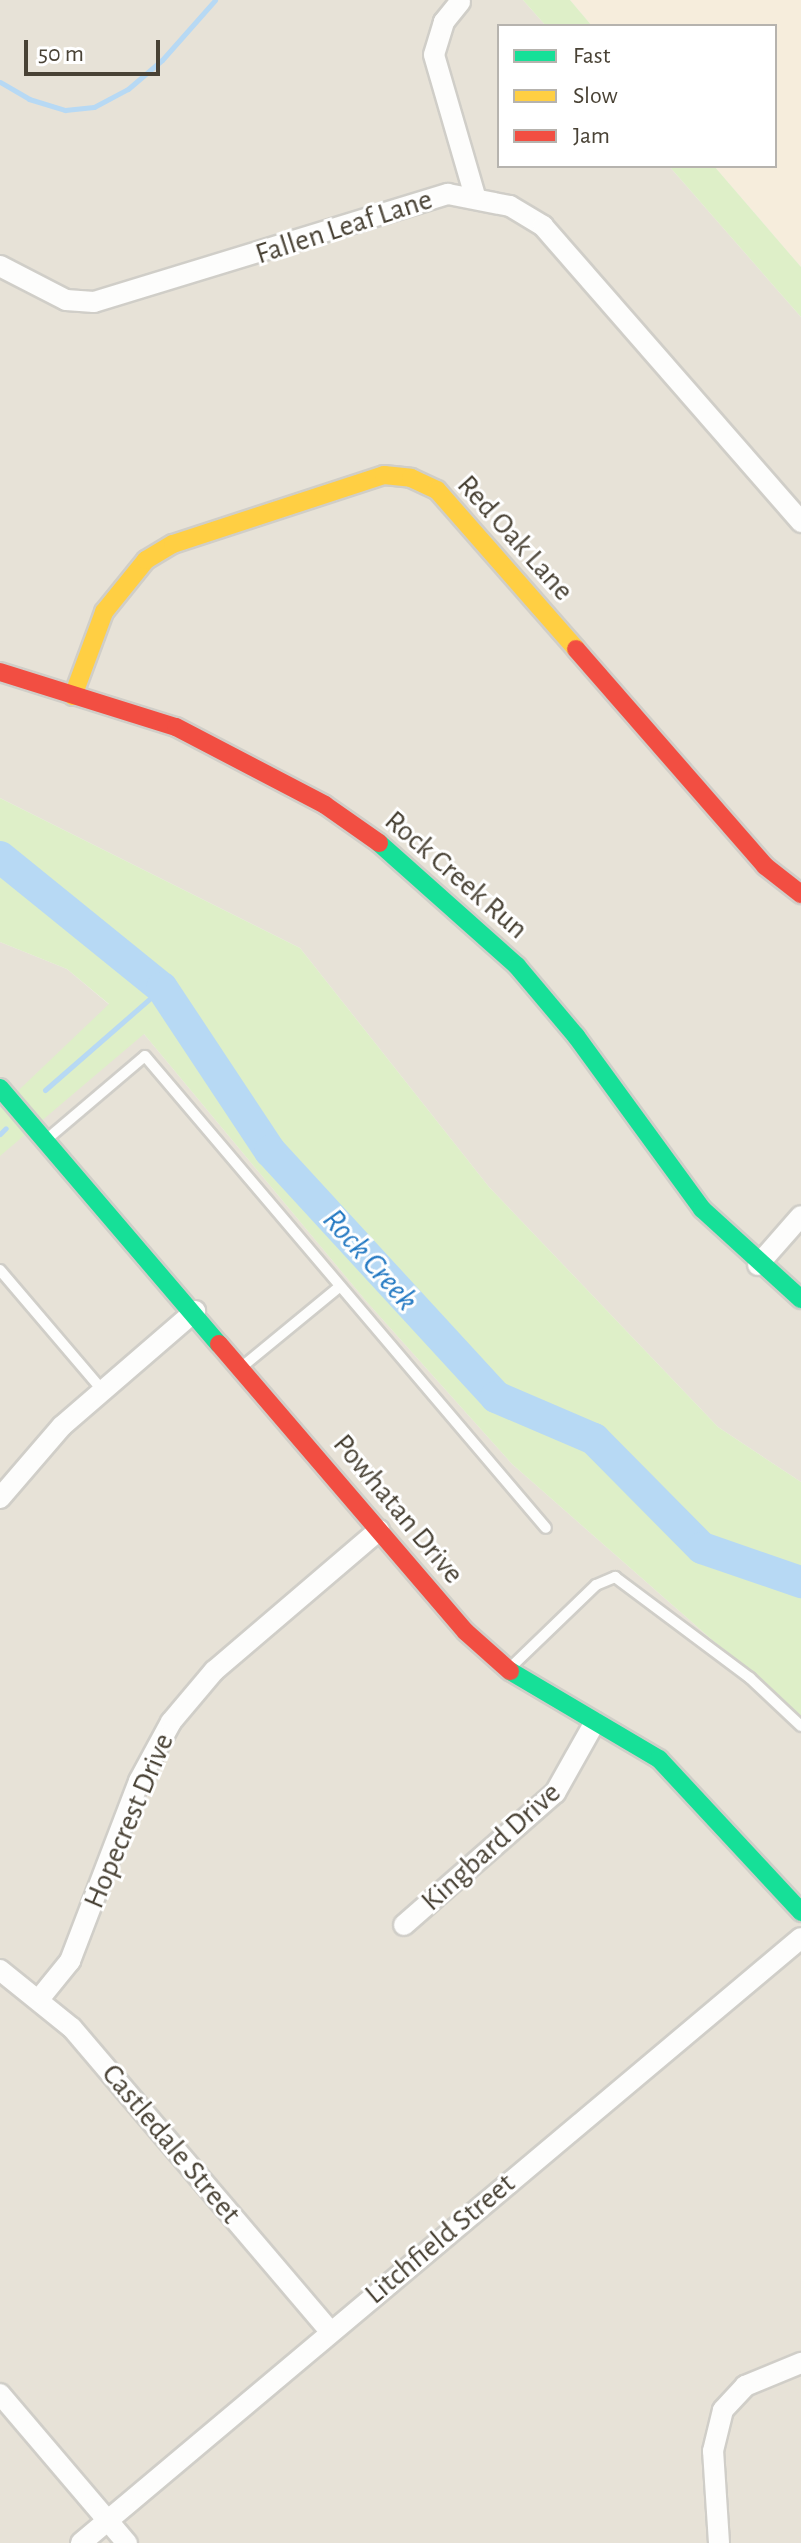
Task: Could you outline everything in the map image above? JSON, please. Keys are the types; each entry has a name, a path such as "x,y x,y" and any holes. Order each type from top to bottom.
{"street":[{"path":"460,2 444,22 434,55 475,196"},
{"name":"Fallen Leaf Lane","path":"0,266 66,300 94,302 126,297 448,194 475,196 510,206 543,226 801,522"},
{"name":"Red Oak Lane","path":"73,696 104,612 146,560 173,544 384,475 411,478 437,490 765,866 801,894"},
{"name":"Rock Creek Run","path":"0,672 176,727 325,805 404,860 517,966 576,1036 702,1209 758,1265 801,1299"},
{"name":"Powhatan Drive","path":"0,1088 195,1311 466,1632 508,1670 659,1759 801,1912"},
{"path":"758,1265 801,1216"},
{"path":"0,1498 31,1457 195,1311"},
{"name":"Hopecrest Drive","path":"40,1998 70,1961 139,1781 171,1722 214,1671 379,1530"},
{"name":"Kingbard Drive","path":"404,1925 555,1793 595,1722"},
{"name":"Litchfield Street","path":"81,2543 801,1938"},
{"name":"Castledale Street","path":"0,1970 40,1998 99,2057 330,2331"},
{"path":"719,2543 713,2451 723,2410 745,2386 801,2363"},
{"path":"0,2394 127,2543"}],"lane":[{"path":"47,1139 145,1056 338,1288 546,1528"},
{"path":"0,1270 103,1391"},
{"path":"242,1367 338,1288"},
{"path":"508,1670 596,1585 615,1577 750,1678 801,1726"}],"shaded area":[{"path":"0,0 523,0 544,24 497,24 497,168 671,168 801,317 801,1482 718,1427 489,1187 300,948 0,798"},
{"path":"570,0 801,0 801,267 716,168 777,168 777,24 590,24"},
{"path":"0,942 67,969 144,1034 366,1301 512,1464 801,1718 801,2543 0,2543"}],"green space":[{"path":"523,0 570,0 590,24 544,24"},
{"path":"671,168 716,168 801,267 801,317"},
{"path":"0,798 300,948 489,1187 718,1427 801,1482 801,1718 512,1464 366,1301 144,1034 0,1156 0,1108 109,1004 67,969 0,942"}],"waterway":[{"path":"0,82 29,99 65,110 94,107 128,89 162,60 215,0"},
{"name":"Rock Creek","path":"0,857 162,988 270,1151 496,1397 594,1439 702,1548 801,1582"},
{"path":"45,1090 162,988"},
{"path":"0,1134 6,1128"}],"traffic: fast":[{"path":"379,843 517,966 576,1036 702,1209 801,1299"},
{"path":"0,1088 219,1344"},
{"path":"510,1671 659,1759 801,1912"}],"traffic: slow":[{"path":"73,696 104,612 146,560 173,544 384,475 411,478 437,490 576,649"}],"traffic: jam":[{"path":"576,649 765,866 801,894"},
{"path":"0,672 176,727 325,805 379,843"},
{"path":"219,1344 466,1632 510,1671"}]}
